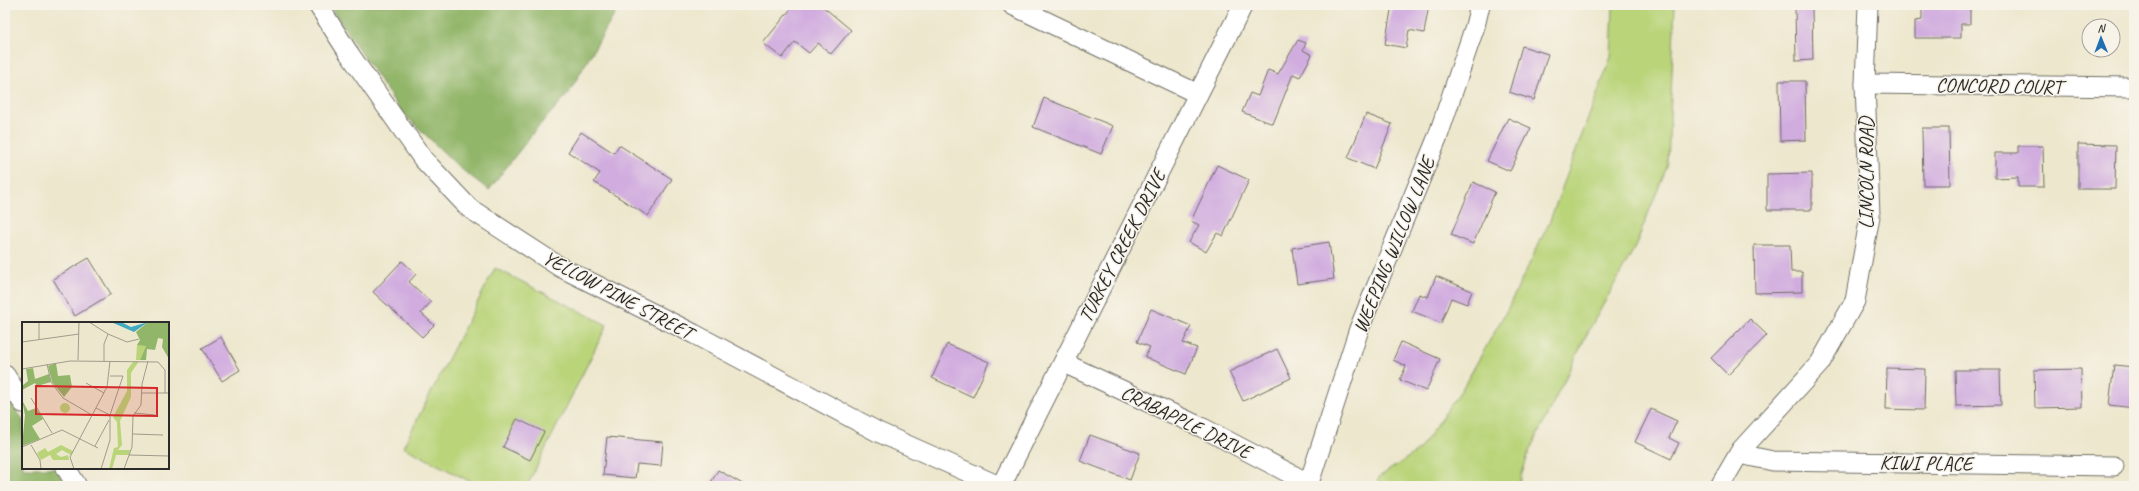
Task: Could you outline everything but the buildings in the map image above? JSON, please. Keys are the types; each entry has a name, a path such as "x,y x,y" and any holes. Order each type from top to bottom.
{"street":[{"name":"YELLOW PINE STREET","path":"318,5 348,52 423,159 469,208 560,267 694,334 878,432 1000,486"},
{"path":"1012,5 1198,94"},
{"name":"TURKEY CREEK DRIVE","path":"1000,486 1064,363 1243,5"},
{"name":"WEEPING WILLOW LANE","path":"1308,484 1359,329 1438,136 1475,26 1480,5"},
{"name":"LINCOLN ROAD","path":"1720,486 1738,454 1779,407 1820,364 1855,301 1870,216 1865,84 1868,5"},
{"name":"CONCORD COURT","path":"1865,84 2134,87"},
{"name":"CRABAPPLE DRIVE","path":"1064,363 1202,428 1308,484"},
{"path":"5,375 22,401"},
{"name":"KIWI PLACE","path":"1738,454 1773,461 2114,466"},
{"path":"67,469 77,486"}],"green space":[{"path":"329,5 620,5 568,94 536,129 489,190 460,168 400,110"},
{"path":"1613,5 1675,5 1668,164 1635,247 1588,332 1529,452 1518,486 1376,486 1379,477 1419,450 1462,389 1507,310 1549,223 1611,57"},
{"path":"495,268 607,325 527,486 479,486 403,447"},
{"path":"5,394 22,419 22,469 56,469 66,486 5,486"}]}
